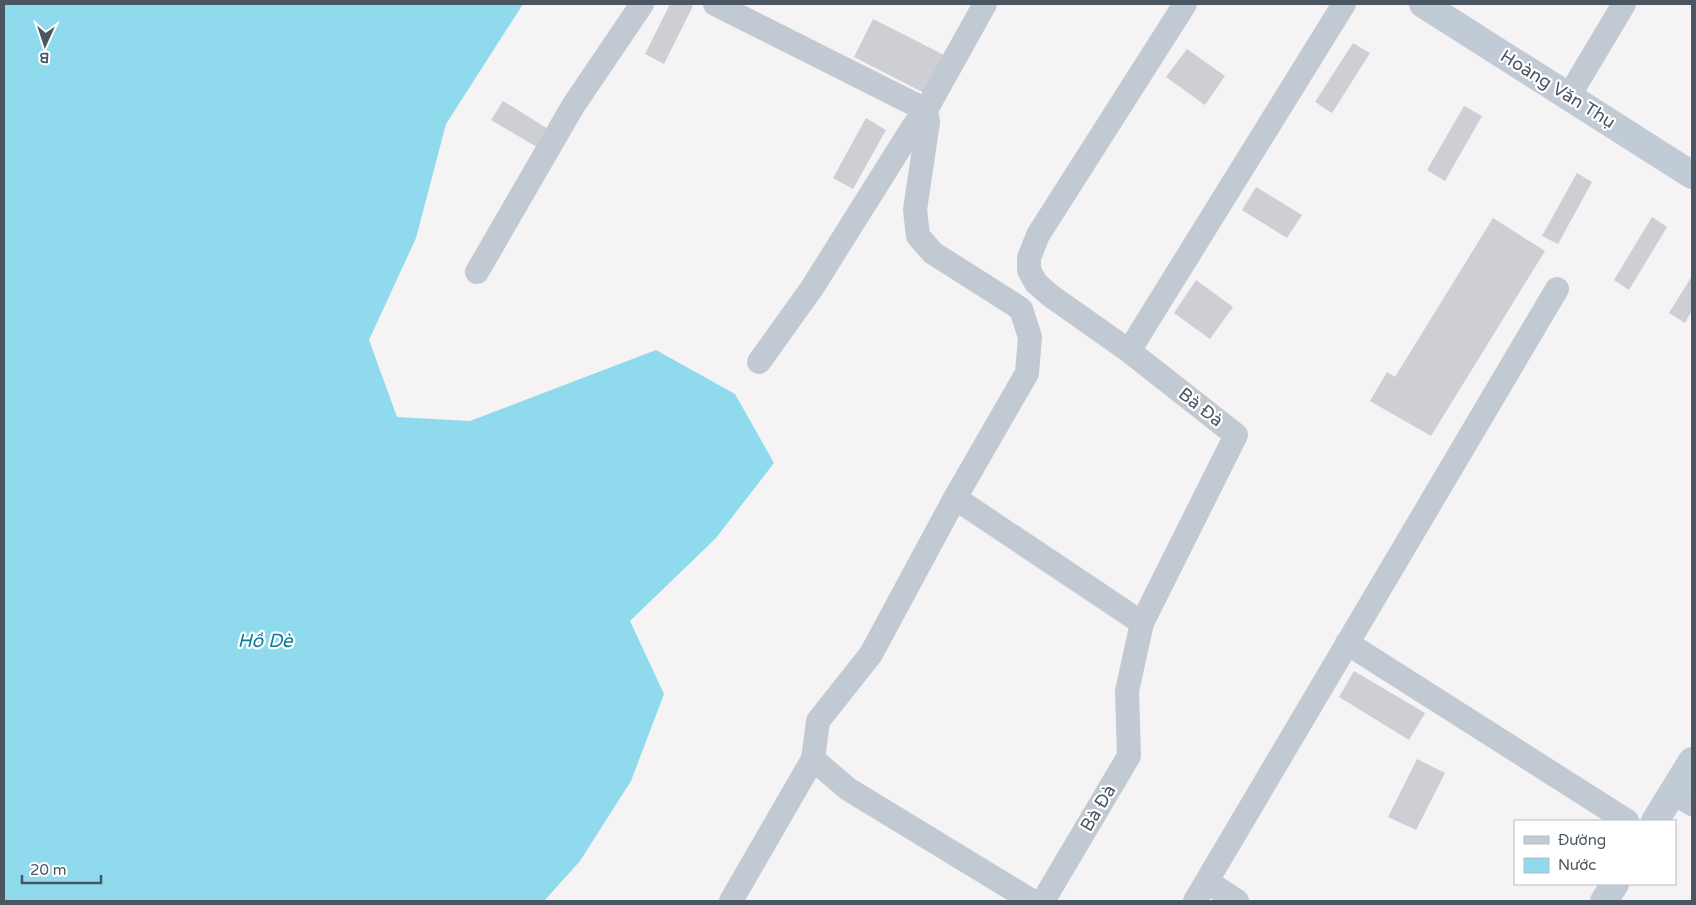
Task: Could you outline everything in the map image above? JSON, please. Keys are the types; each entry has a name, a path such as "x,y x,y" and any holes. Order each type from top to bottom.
{"main road":[{"name":"Hoàng Văn Thụ","path":"1423,4 1692,175"},
{"path":"1656,820 1683,798 1692,761"},
{"path":"1604,901 1615,885"}],"street":[{"path":"477,272 573,106 642,4"},
{"path":"715,4 926,110"},
{"path":"759,362 812,288 912,127 926,110 985,4"},
{"path":"1186,4 1038,235 1029,258 1029,270 1036,283 1129,351 1344,4"},
{"path":"1569,96 1624,4"},
{"path":"731,901 813,759 818,721 872,654 955,498 1027,373 1030,337 1021,309 932,253 918,236 915,210 928,122 926,110"},
{"path":"1195,901 1208,882 1557,289"},
{"path":"1021,309 1045,291"},
{"name":"Bà Đà","path":"1043,901 1129,756 1127,691 1142,623 1236,435 1129,351"},
{"path":"955,498 1142,623"},
{"path":"1347,643 1625,820"},
{"path":"813,759 848,789 1032,901"},
{"path":"1208,882 1237,901"}],"water":[{"name":"Hồ Dè","path":"4,4 523,4 446,124 416,238 369,340 397,417 470,421 656,350 735,394 774,463 716,538 630,621 664,694 631,781 580,861 544,901 4,901"}],"building":[{"path":"670,4 689,4 693,6 664,64 645,54"},
{"path":"873,19 948,57 928,95 854,57"},
{"path":"1353,43 1370,53 1332,113 1315,102"},
{"path":"1187,49 1225,76 1205,105 1166,77"},
{"path":"503,101 553,132 542,150 491,120"},
{"path":"1464,106 1482,116 1445,181 1427,170"},
{"path":"866,118 886,130 853,189 833,178"},
{"path":"1577,173 1592,182 1558,244 1542,236"},
{"path":"1256,187 1302,215 1287,238 1242,210"},
{"path":"1652,217 1667,227 1629,290 1614,280"},
{"path":"1493,218 1545,251 1431,436 1370,401 1387,372 1395,377"},
{"path":"1692,276 1692,310 1685,323 1669,313"},
{"path":"1196,280 1233,307 1210,339 1174,313"},
{"path":"1354,671 1425,713 1409,740 1339,697"},
{"path":"1417,759 1445,773 1416,830 1388,817"}]}
